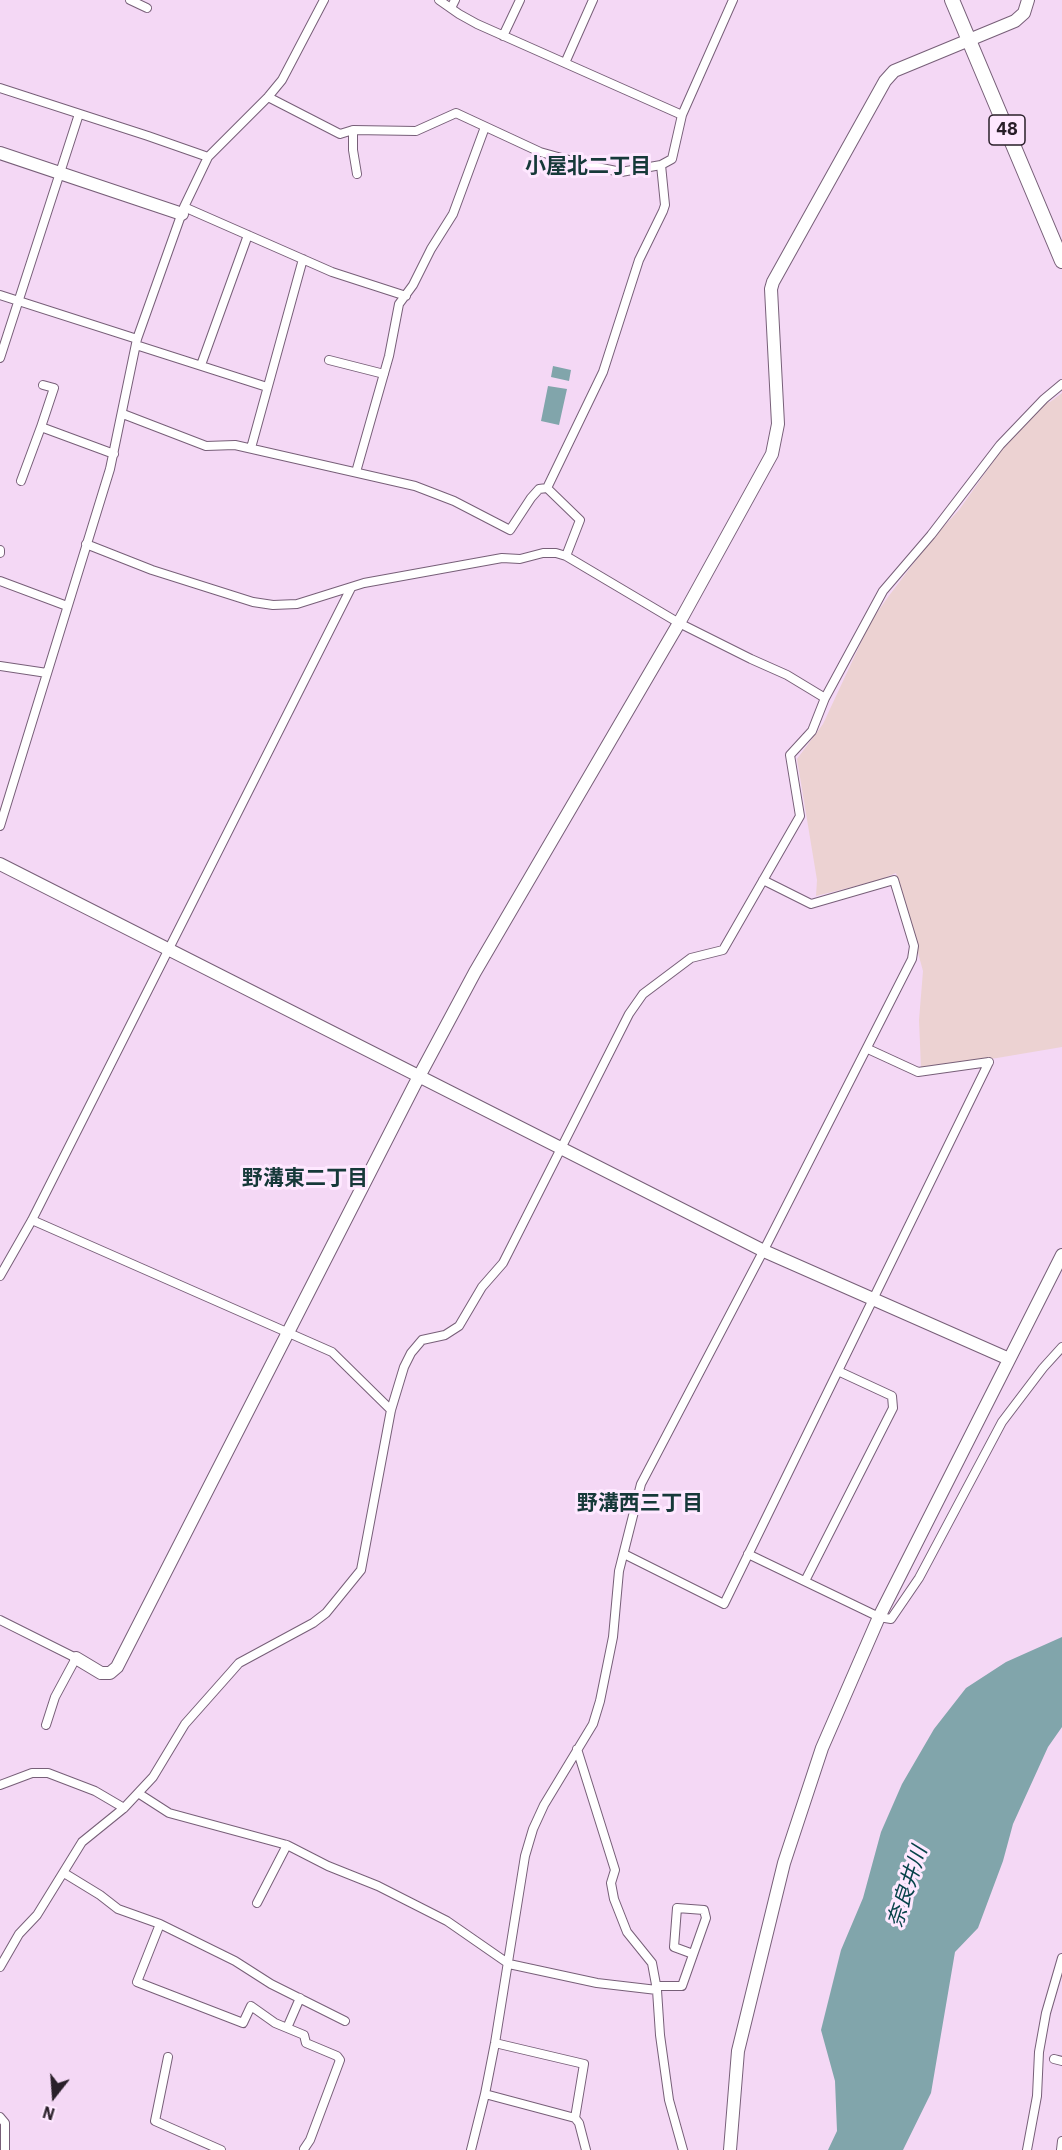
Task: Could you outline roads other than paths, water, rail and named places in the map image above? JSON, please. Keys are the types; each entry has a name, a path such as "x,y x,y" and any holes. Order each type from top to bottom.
{"main road":[{"name":"48","path":"952,0 1062,261"}],"street":[{"path":"130,0 147,8"},
{"path":"0,826 114,454 137,342 183,210 208,157 282,80 324,0"},
{"path":"439,0 453,4 459,14 503,36 682,115"},
{"path":"503,36 520,0"},
{"path":"565,63 593,0"},
{"path":"268,97 340,134 353,130 416,131 456,113 540,152 587,165 621,172 662,165 672,159 682,115 733,0"},
{"path":"0,1620 101,1673 110,1673 117,1667 475,972 679,623 774,447 778,424 771,289 773,282 889,76 894,71 1015,21 1024,13 1028,0"},
{"path":"0,88 208,157"},
{"path":"0,358 79,114"},
{"path":"356,472 384,374 399,304 414,285 431,249 453,214 485,128"},
{"path":"353,130 353,150 357,174"},
{"path":"0,153 183,210 248,235 332,272 406,296"},
{"path":"547,488 603,372 639,260 663,212 665,205 662,165"},
{"path":"201,365 248,235"},
{"path":"251,448 303,259"},
{"path":"0,295 267,387"},
{"path":"329,360 384,374"},
{"path":"0,1967 19,1934 38,1915 82,1842 124,1808 153,1777 185,1724 240,1663 320,1618 361,1570 391,1410 404,1367 411,1353 422,1340 445,1335 459,1326 482,1287 503,1263 629,1014 643,994 691,958 723,950 801,816 790,755 812,731 825,698 883,591 931,535 1000,445 1044,399 1062,384"},
{"path":"21,481 54,388 43,385"},
{"path":"123,414 206,446 235,445 251,448 415,486 454,501 510,530 531,498 539,489 547,488"},
{"path":"41,427 114,454"},
{"path":"547,488 580,520 566,556"},
{"path":"86,544 152,570 253,602 273,605 297,604 364,583 502,558 520,559 543,553 556,553 566,556 679,623 751,660 787,675 825,698"},
{"path":"0,581 67,606"},
{"path":"0,1276 32,1220 351,588"},
{"path":"0,666 47,673"},
{"path":"0,864 764,1251 1009,1359"},
{"path":"471,2150 495,2043 525,1856 533,1829 544,1805 593,1724 613,1637 619,1571 641,1484 764,1251 912,958 914,946 894,880 811,904 763,880"},
{"path":"624,1554 724,1604 989,1062 918,1072 868,1049"},
{"path":"32,1220 332,1352 391,1410"},
{"path":"730,2150 738,2051 784,1863 822,1748 879,1617 1062,1255"},
{"path":"748,1554 879,1617 891,1619 919,1578 1002,1422 1062,1347"},
{"path":"805,1581 893,1408 892,1396 838,1371"},
{"path":"46,1725 55,1697 76,1658"},
{"path":"577,1749 615,1870 611,1883 614,1899 627,1932 652,1963 657,1988 660,2035 669,2100 684,2150"},
{"path":"0,1785 32,1773 48,1773 95,1791 124,1808"},
{"path":"138,1793 169,1813 287,1845 328,1866 378,1886 447,1921 509,1964 597,1983 657,1988 682,1986 706,1918 704,1910 676,1908 674,1947 693,1954"},
{"path":"257,1903 287,1845"},
{"path":"64,1874 100,1894 118,1909 160,1924 235,1961 271,1984 345,2021"},
{"path":"160,1924 137,1982 243,2023 251,2006 275,2023 304,2035 306,2043 337,2056 340,2060 305,2150"},
{"path":"1028,2150 1037,2096 1039,2052 1044,2023 1062,1958"},
{"path":"287,2028 300,1998"},
{"path":"495,2043 584,2064 575,2118"},
{"path":"168,2057 155,2121 221,2150"},
{"path":"485,2094 575,2118 579,2123 586,2150"},
{"path":"0,2116 5,2123 5,2150"},
{"path":"1061,2150 1062,2141"}],"water":[{"path":"553,366 571,370 569,381 551,377"},
{"path":"548,386 567,389 559,425 541,421"},
{"name":"奈良井川","path":"1062,1637 1062,1727 1048,1747 1013,1824 1003,1861 978,1928 955,1952 931,2093 903,2150 828,2150 837,2131 835,2081 821,2030 841,1950 863,1898 881,1832 902,1784 934,1729 966,1688 1006,1662"}],"district":[{"name":"小屋北二丁目","path":"588,167"},
{"name":"野溝東二丁目","path":"305,1179"},
{"name":"野溝西三丁目","path":"640,1504"}]}
